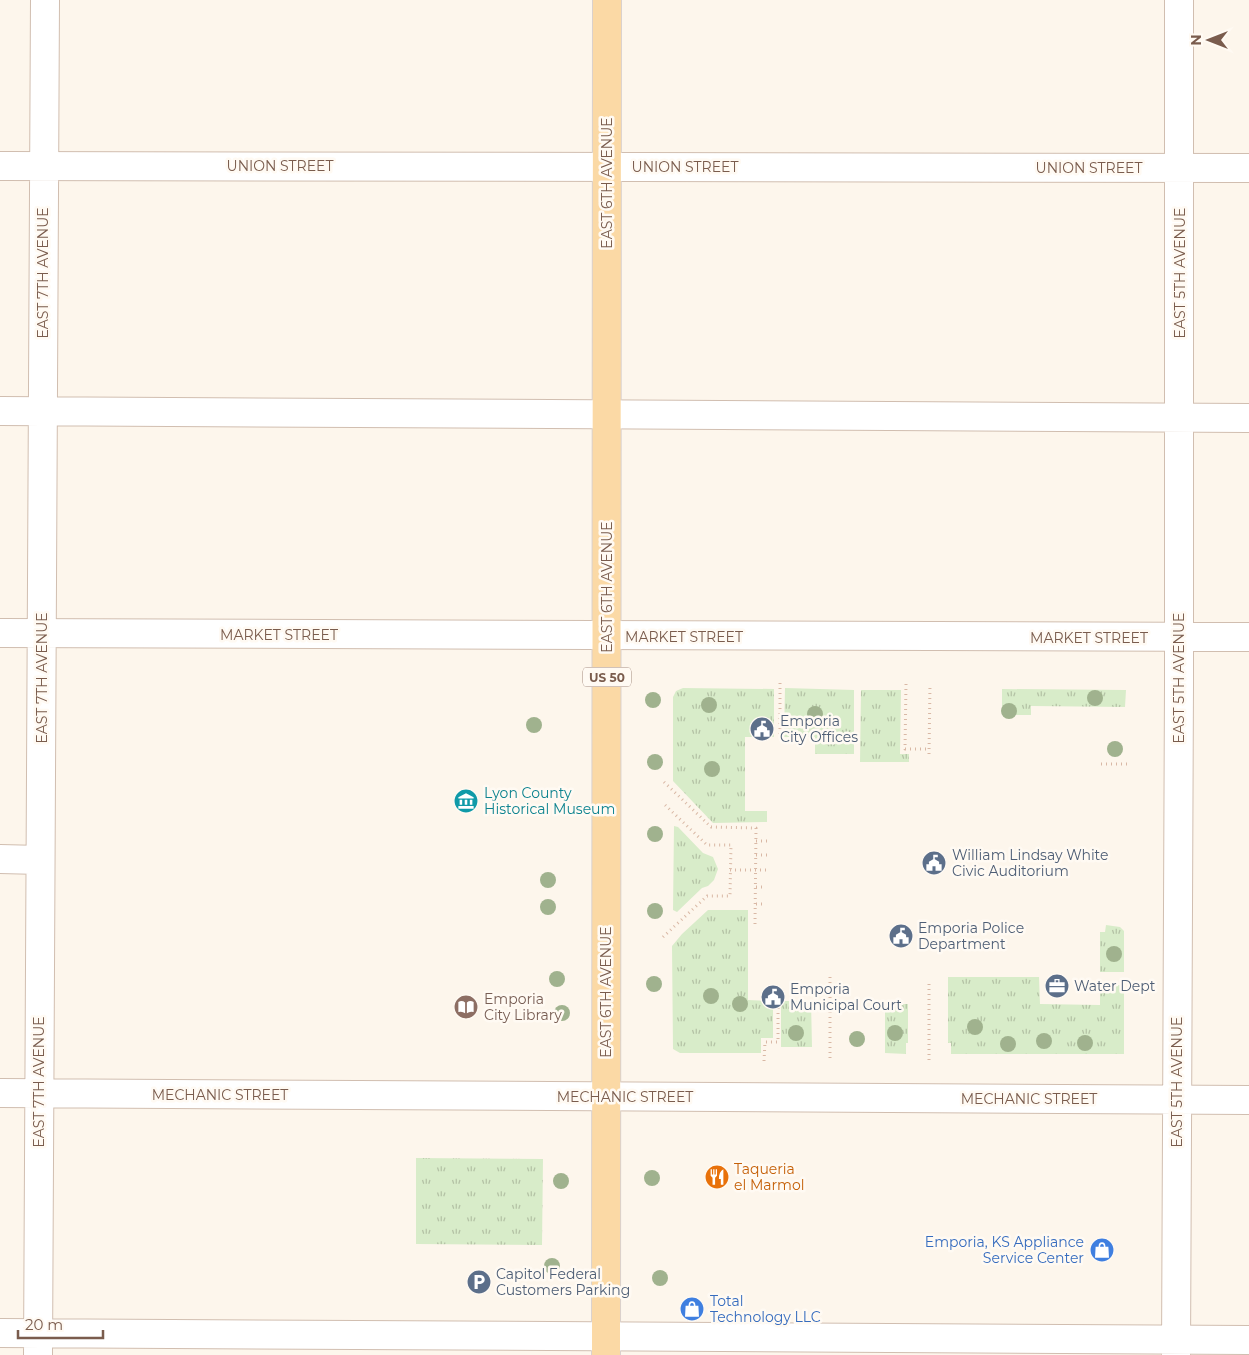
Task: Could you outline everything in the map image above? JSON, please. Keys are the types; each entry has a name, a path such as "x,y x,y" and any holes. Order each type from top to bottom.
{"main road":[{"name":"EAST 6TH AVENUE","path":"606,1346 607,0"}],"street":[{"name":"EAST 7TH AVENUE","path":"38,1344 45,0"},
{"name":"EAST 5TH AVENUE","path":"1176,1347 1180,638 1180,0"},
{"name":"UNION STREET","path":"0,166 1249,168"},
{"path":"0,411 1249,418"},
{"name":"MARKET STREET","path":"0,634 1249,637"},
{"path":"0,859 40,860"},
{"name":"MECHANIC STREET","path":"0,1093 1249,1100"},
{"path":"0,1333 38,1344 1176,1347 1249,1340"}],"path":[{"path":"780,683 780,737"},
{"path":"906,684 906,749 929,749"},
{"path":"929,754 930,684"},
{"path":"1101,764 1130,764"},
{"path":"664,782 711,827 756,828 755,924"},
{"path":"663,937 707,896 730,896 731,845 707,845 664,804"},
{"path":"756,841 767,841"},
{"path":"756,855 767,855"},
{"path":"730,870 767,870"},
{"path":"756,887 766,887"},
{"path":"756,904 766,904"},
{"path":"830,977 830,1060"},
{"path":"929,984 929,1060"},
{"path":"764,1061 765,1042 778,1042 778,1001"}],"green space":[{"path":"683,688 774,689 774,737 745,737 745,811 767,811 767,822 713,823 673,781 673,697 676,691"},
{"path":"785,688 854,690 854,754 815,754 815,737 784,737"},
{"path":"1002,689 1126,690 1125,707 1031,706 1031,715 1002,715"},
{"path":"861,690 901,690 900,754 909,754 909,762 860,762"},
{"path":"674,826 678,827 703,853 713,857 718,869 714,880 708,886 702,888 677,912 673,910"},
{"path":"708,910 748,910 748,1000 773,1001 773,1038 761,1038 761,1053 680,1053 673,1049 672,946"},
{"path":"1106,925 1120,927 1124,931 1124,972 1100,972 1100,932 1105,932"},
{"path":"948,977 1039,977 1040,1004 1100,1005 1100,985 1124,985 1124,1054 951,1054 951,1043 948,1043"},
{"path":"781,1001 811,1001 812,1047 781,1047"},
{"path":"885,1004 908,1004 908,1043 906,1043 906,1054 885,1053"},
{"path":"416,1158 543,1159 542,1245 416,1244"}],"place":[{"name":"Emporia City Offices","path":"762,729"},
{"name":"Lyon County Historical Museum","path":"466,801"},
{"name":"William Lindsay White Civic Auditorium","path":"934,863"},
{"name":"Emporia Police Department","path":"901,936"},
{"name":"Water Dept","path":"1057,986"},
{"name":"Emporia Municipal Court","path":"773,997"},
{"name":"Emporia City Library","path":"466,1007"},
{"name":"Taqueria el Marmol","path":"717,1177"},
{"name":"Emporia, KS Appliance Service Center","path":"1102,1250"},
{"name":"Capitol Federal Customers Parking","path":"479,1282"},
{"name":"Total Technology LLC","path":"692,1309"}]}
